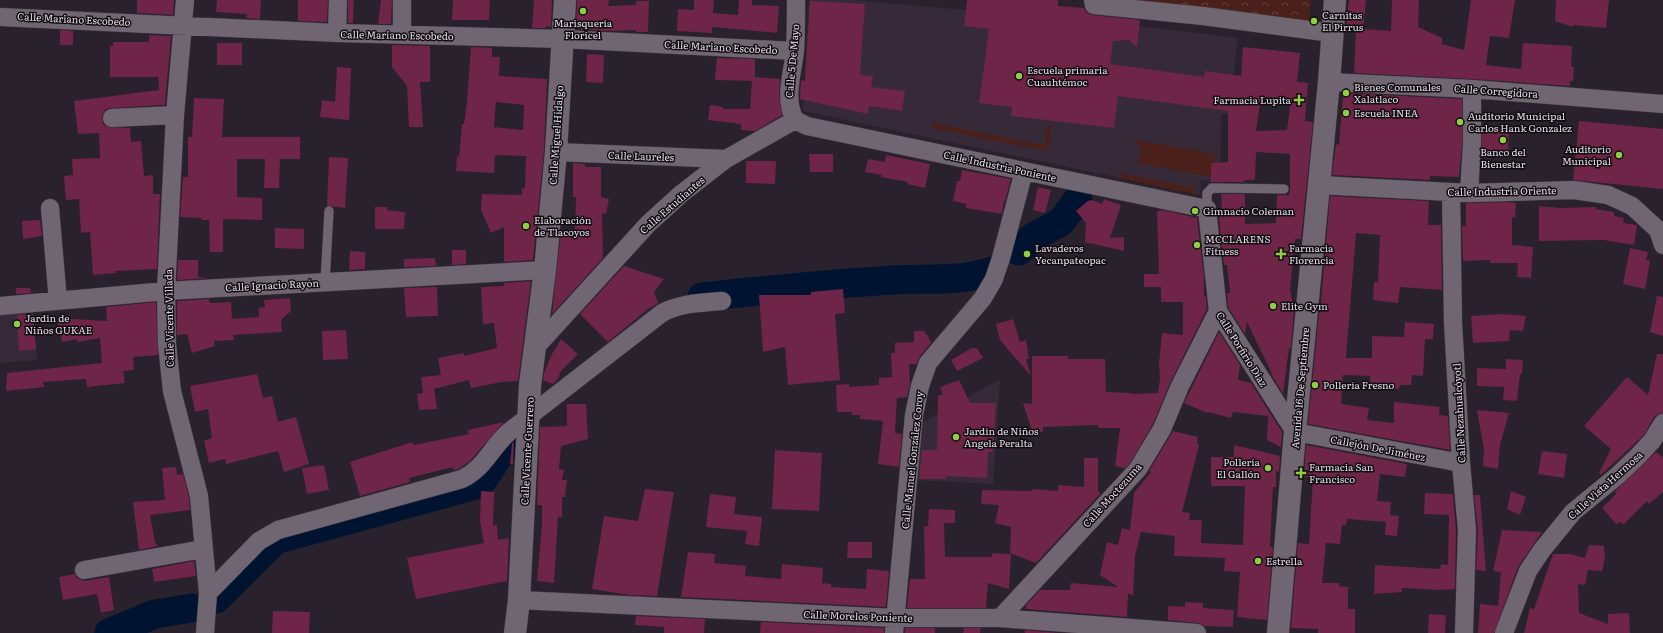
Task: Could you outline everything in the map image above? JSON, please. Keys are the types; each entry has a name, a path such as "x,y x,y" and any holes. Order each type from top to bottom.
{"main road":[{"name":"Calle Miguel Hidalgo","path":"545,270 556,152 565,0"},
{"name":"Avenida 16 De Septiembre","path":"1278,633 1329,82 1334,0"},
{"name":"Calle Vicente Guerrero","path":"515,633 519,600 530,385 545,270"}],"street":[{"name":"Calle Vicente Villada","path":"184,0 175,115 166,291 167,344 172,392 199,496 208,593 205,633"},
{"path":"337,33 338,0"},
{"path":"402,0 402,35"},
{"name":"Calle 5 De Mayo","path":"795,120 790,110 788,100 795,50 796,0"},
{"path":"1093,0 1094,4 1203,16 1332,33"},
{"name":"Calle Mariano Escobedo","path":"0,17 337,33 562,39 795,50"},
{"name":"Calle Corregidora","path":"1329,82 1472,89 1663,104"},
{"name":"Calle Nezahualcóyotl","path":"1464,633 1468,530 1453,322 1460,192 1472,144 1472,89"},
{"path":"112,118 175,115"},
{"name":"Calle Estudiantes","path":"535,348 648,224 681,194 726,159 795,120"},
{"name":"Calle Industria Poniente","path":"795,120 807,126 1024,171 1207,201"},
{"name":"Calle Laureles","path":"556,152 726,159"},
{"name":"Calle Manuel González Coroy","path":"894,626 914,415 920,386 928,364 983,298 994,279 1024,171"},
{"name":"Calle Industria Oriente","path":"1319,185 1460,192 1574,190 1608,195 1632,206 1658,230 1663,245"},
{"name":"Calle Porfirio Díaz","path":"1207,201 1218,311 1296,432"},
{"path":"50,208 58,301"},
{"name":"Calle Ignacio Rayón","path":"0,306 166,291 545,270"},
{"path":"208,593 258,541 268,534 462,479 473,474 502,438 662,314 673,307 686,304 722,301"},
{"name":"Calle Moctezuma","path":"1000,618 1138,469 1162,429 1180,386 1218,311"},
{"name":"Calle Vista Hermosa","path":"1504,633 1528,572 1553,536 1573,512 1617,476 1656,447 1663,423"},
{"name":"Callejón De Jiménez","path":"1296,432 1462,463"},
{"path":"84,570 203,549"},
{"name":"Calle Morelos Poniente","path":"519,600 894,626 1000,618 1197,633"}],"lane":[{"path":"1207,201 1212,188 1284,189"},
{"path":"325,282 329,211"}],"shaded area":[{"name":"Escuela primaria Cuauhtémoc","path":"809,0 852,0 966,10 964,26 1059,37 1087,20 1238,38 1229,114 1221,114 1220,183 1201,180 1200,195 803,111"},
{"name":"Jardin de Niños GUKAE","path":"32,303 37,360 0,363 0,308"},
{"name":"Jardín de Niños Angela Peralta","path":"1000,379 993,484 911,480 916,426"}],"green space":[{"path":"1099,0 1311,0 1308,30"},
{"path":"933,123 1044,145 1048,126 1052,127 1047,151 932,128"},
{"path":"1137,140 1215,154 1215,163 1211,163 1211,177 1139,163 1141,147 1137,146"},
{"path":"1121,173 1195,188 1195,194 1120,178"}],"building":[{"path":"137,0 174,0 173,15 137,13"},
{"path":"217,0 261,0 260,19 246,18 247,14 216,12"},
{"path":"298,0 328,0 327,22 298,21"},
{"path":"348,0 354,0 353,23 348,23"},
{"path":"381,0 392,0 391,24 378,24"},
{"path":"453,0 490,0 489,20 452,20"},
{"path":"534,0 552,0 551,27 547,26 546,28 532,28"},
{"path":"577,0 609,0 608,6 636,5 636,1 649,1 648,32 636,32 636,30 606,31 578,29 576,28"},
{"path":"694,0 714,0 713,13 738,15 739,0 752,0 752,5 779,6 777,33 712,27 712,33 677,31 678,9 694,10"},
{"path":"967,0 1058,0 1058,6 1084,8 1087,13 1093,15 1140,20 1137,47 1129,40 1113,41 1110,64 1204,77 1205,71 1241,76 1243,47 1300,53 1297,82 1308,83 1305,121 1313,122 1301,239 1295,239 1290,289 1294,310 1291,348 1289,348 1283,394 1271,374 1247,322 1245,334 1228,307 1227,293 1230,293 1227,265 1224,265 1218,209 1222,209 1221,194 1245,194 1245,224 1276,223 1277,195 1289,195 1290,154 1256,152 1255,180 1244,180 1244,182 1211,182 1211,163 1228,162 1228,111 1118,96 1114,128 1011,116 1012,107 979,103 989,29 964,26","holes":["1261,97 1291,99 1287,130 1256,131"]},
{"path":"1349,0 1366,0 1363,29 1391,31 1392,0 1419,0 1418,27 1442,38 1442,44 1464,50 1471,0 1515,0 1509,38 1490,36 1486,65 1521,69 1523,43 1572,46 1571,67 1574,67 1573,81 1570,81 1570,86 1354,73 1356,30 1346,29"},
{"path":"1556,0 1609,0 1606,28 1573,25 1573,27 1555,21"},
{"path":"810,1 865,4 860,75 873,76 871,87 905,91 902,111 869,106 868,114 800,99 801,80 805,81"},
{"path":"60,30 73,31 73,45 60,45"},
{"path":"149,35 171,36 165,105 106,109 102,118 103,124 108,127 130,128 131,142 141,141 144,176 153,175 153,194 160,194 157,269 115,271 116,273 93,275 90,232 81,233 79,199 66,200 64,176 73,175 72,159 100,158 99,133 78,134 74,101 159,90 158,77 110,77 110,46 113,46 113,42 149,42"},
{"path":"217,43 242,43 242,65 217,65"},
{"path":"392,45 430,46 430,82 420,82 423,127 409,127 407,86 392,67"},
{"path":"471,47 492,48 492,57 500,57 499,76 547,79 544,151 533,260 504,262 504,227 491,233 481,210 482,194 522,195 522,188 525,189 526,156 495,155 494,173 456,171 457,156 459,157 462,124 464,124","holes":["496,102 524,105 523,130 494,127"]},
{"path":"587,54 604,55 603,83 586,82"},
{"path":"717,58 755,59 755,77 780,79 779,95 782,115 755,131 741,130 741,124 708,120 710,105 723,107 723,109 750,109 752,81 715,80"},
{"path":"337,67 351,68 349,120 320,117 322,100 335,102"},
{"path":"1343,93 1462,99 1462,144 1459,177 1430,176 1430,180 1332,175 1336,144 1339,145"},
{"path":"194,98 224,99 222,137 300,137 300,159 280,159 279,188 264,188 265,159 237,159 237,197 262,198 262,220 223,219 223,252 210,252 209,220 202,220 202,218 180,217 183,177 188,177 188,137 192,137"},
{"name":"Auditorio Municipal","path":"1579,121 1663,129 1663,189 1573,180"},
{"path":"1482,127 1509,129 1508,151 1489,150 1489,155 1482,154"},
{"path":"809,154 833,154 833,172 810,172"},
{"path":"886,155 930,164 925,188 907,184 908,182 881,177 882,175 865,172 868,159 885,162"},
{"path":"329,157 348,158 345,208 327,206"},
{"path":"746,161 776,161 775,184 746,183"},
{"path":"573,163 585,164 585,167 601,167 601,197 609,199 606,214 602,213 603,258 552,314 561,231 575,230 576,197 573,197"},
{"path":"962,170 1011,179 1004,201 1002,214 966,208 966,204 953,201 957,181 960,181"},
{"path":"1038,187 1051,190 1045,213 1033,210"},
{"path":"1330,196 1429,201 1428,225 1441,225 1442,290 1400,287 1398,303 1373,300 1374,282 1378,282 1380,235 1356,233 1346,358 1372,358 1372,336 1404,337 1405,322 1434,324 1433,339 1425,339 1423,376 1412,375 1411,385 1400,385 1399,389 1370,388 1370,376 1343,375 1341,404 1369,408 1367,420 1394,423 1394,402 1440,407 1439,415 1448,416 1450,450 1308,424 1320,313"},
{"path":"1104,199 1121,205 1110,238 1124,237 1124,251 1085,242 1086,223 1076,211 1088,201 1092,200 1102,204"},
{"path":"1466,203 1516,203 1515,218 1512,217 1512,245 1533,247 1531,278 1517,277 1518,263 1490,263 1490,260 1463,261 1462,226 1466,226"},
{"path":"1539,206 1560,208 1596,207 1596,209 1614,212 1614,216 1624,218 1623,223 1637,225 1634,245 1604,240 1539,241"},
{"path":"375,207 387,207 387,210 405,212 404,229 375,229"},
{"path":"1163,210 1197,218 1204,277 1204,296 1206,296 1207,309 1171,381 1153,424 1130,463 1125,468 1115,466 1120,428 1098,428 1098,425 1043,427 1043,432 1032,431 1023,403 1032,404 1032,356 1068,356 1068,359 1105,359 1106,392 1131,394 1158,393 1162,333 1183,335 1183,302 1161,302 1161,287 1144,287 1144,274 1159,274 1157,211"},
{"path":"40,220 42,236 23,239 22,221"},
{"path":"275,228 304,229 304,249 275,248"},
{"path":"1630,248 1648,252 1646,260 1650,261 1645,289 1623,284"},
{"path":"452,250 466,250 466,264 452,265"},
{"path":"350,251 365,252 365,269 349,270"},
{"path":"435,258 436,266 404,267 404,259"},
{"path":"178,260 198,260 198,277 210,278 177,280"},
{"path":"624,266 664,279 654,292 658,303 648,309 608,342 580,314"},
{"path":"531,281 518,381 502,382 471,388 469,380 434,389 437,409 419,410 417,394 423,393 421,377 441,375 438,358 464,353 464,356 497,348 494,323 483,324 481,287 504,286 504,283"},
{"path":"437,287 438,316 406,317 404,288"},
{"path":"16,288 30,288 31,293 16,294"},
{"path":"843,289 845,313 835,314 840,380 788,385 785,347 763,352 759,295 811,295 811,292"},
{"path":"1657,296 1663,297 1663,336 1650,332"},
{"path":"290,298 291,311 281,320 282,332 233,335 234,340 214,341 215,346 192,353 187,334 177,335 177,301 209,299 209,302 213,303 231,302 232,319 259,317 259,308 265,307 264,300"},
{"path":"156,302 158,355 133,357 134,370 123,371 125,383 87,387 86,379 43,382 44,387 6,391 7,373 102,363 100,338 77,342 77,339 62,342 57,318 107,321 106,307"},
{"path":"33,314 36,349 19,351 17,315"},
{"path":"1502,314 1526,316 1523,331 1510,330 1509,341 1473,343 1471,316"},
{"path":"1013,319 1020,342 1026,340 1029,359 1026,359 1031,376 1000,340 996,324"},
{"path":"346,330 348,359 323,360 322,331"},
{"path":"914,331 924,331 931,343 920,356 917,364 909,364 910,383 907,397 897,398 895,433 902,434 899,467 878,464 883,421 860,419 860,415 852,415 852,412 837,412 836,385 849,384 849,387 879,385 879,378 892,377 891,353 895,353 895,343 914,342"},
{"path":"1219,332 1240,365 1238,380 1251,383 1282,432 1281,447 1267,440 1268,416 1233,412 1231,418 1207,413 1184,403"},
{"path":"561,339 578,354 559,373 560,376 553,384 543,380 544,373 552,354"},
{"path":"972,348 977,348 983,358 957,371 951,360"},
{"path":"1657,354 1663,354 1663,413 1654,417 1644,435 1601,475 1599,473 1611,449 1584,426 1627,377 1648,395"},
{"path":"1506,359 1523,360 1517,401 1503,400 1504,387 1477,386 1477,368 1506,369"},
{"path":"257,374 263,398 272,396 278,422 296,417 309,464 284,472 278,451 226,464 225,459 209,463 204,441 212,438 208,409 195,412 190,386"},
{"name":"Jardín de Niños Angela Peralta","path":"959,380 970,403 996,403 993,452 988,452 987,478 946,476 946,479 919,479 922,450 937,450 938,396 943,394 940,387"},
{"path":"567,404 586,404 588,439 561,446 559,469 564,470 562,480 567,480 565,497 562,497 562,517 558,517 554,583 537,581 542,524 542,505 537,505 540,427 567,426"},
{"path":"1477,410 1509,413 1500,445 1498,469 1483,466 1484,450"},
{"path":"504,422 470,461 458,469 454,470 453,467 409,478 410,482 360,496 350,462 412,442 414,445 469,434 468,430"},
{"path":"1173,431 1198,437 1197,444 1199,445 1182,512 1190,513 1189,520 1202,520 1201,543 1243,545 1245,486 1211,486 1211,457 1234,457 1234,445 1280,456 1279,472 1276,471 1276,487 1273,487 1270,546 1273,547 1267,620 1237,617 1240,572 1224,571 1225,558 1174,556 1175,536 1141,532 1135,556 1133,596 1128,593 1127,617 1026,609 1026,605 1040,590 1070,590 1071,583 1118,587 1100,575 1107,542 1118,545 1122,528 1130,530 1134,493 1151,472 1149,471"},
{"path":"514,441 513,464 510,464 512,444"},
{"path":"1306,445 1407,464 1405,477 1380,474 1377,501 1391,502 1390,515 1399,516 1397,536 1385,535 1386,522 1347,519 1346,525 1342,525 1340,544 1326,543 1322,583 1339,583 1339,586 1348,587 1348,609 1355,609 1355,633 1318,633 1318,629 1291,628 1298,543 1309,544 1313,478 1304,477"},
{"path":"775,450 822,453 819,511 772,509"},
{"path":"1542,451 1567,454 1564,478 1538,474"},
{"path":"1656,452 1663,457 1663,492 1649,504 1647,501 1624,524 1619,522 1617,525 1602,508 1616,494 1615,491"},
{"path":"1084,458 1098,458 1098,492 1100,492 1100,494 1036,563 1010,553 1011,527 995,523 999,505 981,504 982,490 1031,491 1032,489 1058,491 1058,485 1084,487"},
{"path":"324,465 329,490 307,494 302,468"},
{"path":"176,467 177,475 183,474 189,498 190,510 150,515 155,542 158,546 139,550 133,502 165,500 162,468"},
{"path":"645,489 674,492 657,596 629,595 592,589 604,516 638,521"},
{"path":"481,491 494,492 493,526 497,525 498,540 509,538 507,581 416,599 407,558 484,543 480,521"},
{"path":"1511,491 1526,497 1520,515 1507,509"},
{"path":"1425,493 1453,494 1456,530 1455,589 1439,590 1402,588 1402,592 1374,594 1375,565 1440,569 1441,564 1448,565 1449,515 1424,514"},
{"path":"710,494 736,497 734,514 762,517 759,546 745,544 747,531 706,527"},
{"path":"1474,495 1480,495 1486,571 1476,570 1478,530"},
{"path":"929,509 955,510 955,523 944,523 945,557 992,557 992,553 1011,554 1009,589 988,583 986,608 907,608 910,579 925,579 924,527 928,526"},
{"path":"1502,530 1542,532 1518,567 1494,633 1478,633 1480,604 1498,606 1501,572 1493,571"},
{"path":"848,542 872,542 872,558 847,558"},
{"path":"1589,545 1604,546 1605,558 1602,571 1588,570 1585,585 1578,584 1579,613 1608,624 1608,614 1629,613 1630,633 1524,633 1530,608 1534,609 1553,554 1571,554 1585,558"},
{"path":"688,552 715,554 714,563 746,566 745,576 781,579 782,564 823,568 822,583 831,584 831,587 866,589 867,569 889,571 886,607 681,597"},
{"path":"194,561 196,576 154,582 152,569"},
{"path":"75,574 76,577 84,581 109,577 114,610 101,613 97,594 63,600 59,577"},
{"path":"1185,602 1203,603 1203,608 1234,610 1233,627 1204,626 1198,623 1168,620 1168,606 1185,607"},
{"path":"273,611 310,612 309,633 272,633"},
{"path":"1429,614 1446,615 1445,633 1428,633"},
{"path":"636,616 705,619 704,633 664,633 664,627 635,625"},
{"path":"761,622 884,628 884,633 760,633"},
{"path":"905,628 935,628 935,633 905,633"},
{"path":"964,628 981,628 980,633 963,633"},
{"path":"1025,630 1058,633 1025,633"}],"waterway":[{"path":"1019,251 1033,237 1061,222 1078,199"},
{"path":"702,297 845,283 968,277 992,271"},
{"path":"216,599 275,540 476,485 482,481 511,438"},
{"path":"109,633 155,614 192,608"}],"place":[{"name":"Marisquería Floricel","path":"583,11"},
{"name":"Carnitas El Pirrus","path":"1314,21"},
{"name":"Escuela primaria Cuauhtémoc","path":"1019,76"},
{"name":"Bienes Comunales Xalatlaco","path":"1346,93"},
{"name":"Farmacia Lupita","path":"1299,100"},
{"name":"Escuela INEA","path":"1346,113"},
{"name":"Auditorio Municipal Carlos Hank Gonzalez","path":"1460,122"},
{"name":"Banco del Bienestar","path":"1503,140"},
{"name":"Auditorio Municipal","path":"1619,155"},
{"name":"Gimnacio Coleman","path":"1195,211"},
{"name":"Elaboración de Tlacoyos","path":"526,226"},
{"name":"MCCLARENS Fitness","path":"1197,245"},
{"name":"Lavaderos Yecanpateopac","path":"1027,254"},
{"name":"Farmacia Florencia","path":"1281,254"},
{"name":"Elite Gym","path":"1273,306"},
{"name":"Jardin de Niños GUKAE","path":"17,324"},
{"name":"Pollería Fresno","path":"1315,385"},
{"name":"Jardín de Niños Angela Peralta","path":"956,437"},
{"name":"Pollería El Gallón","path":"1268,468"},
{"name":"Farmacia San Francisco","path":"1301,473"},
{"name":"Estrella","path":"1258,561"}]}
